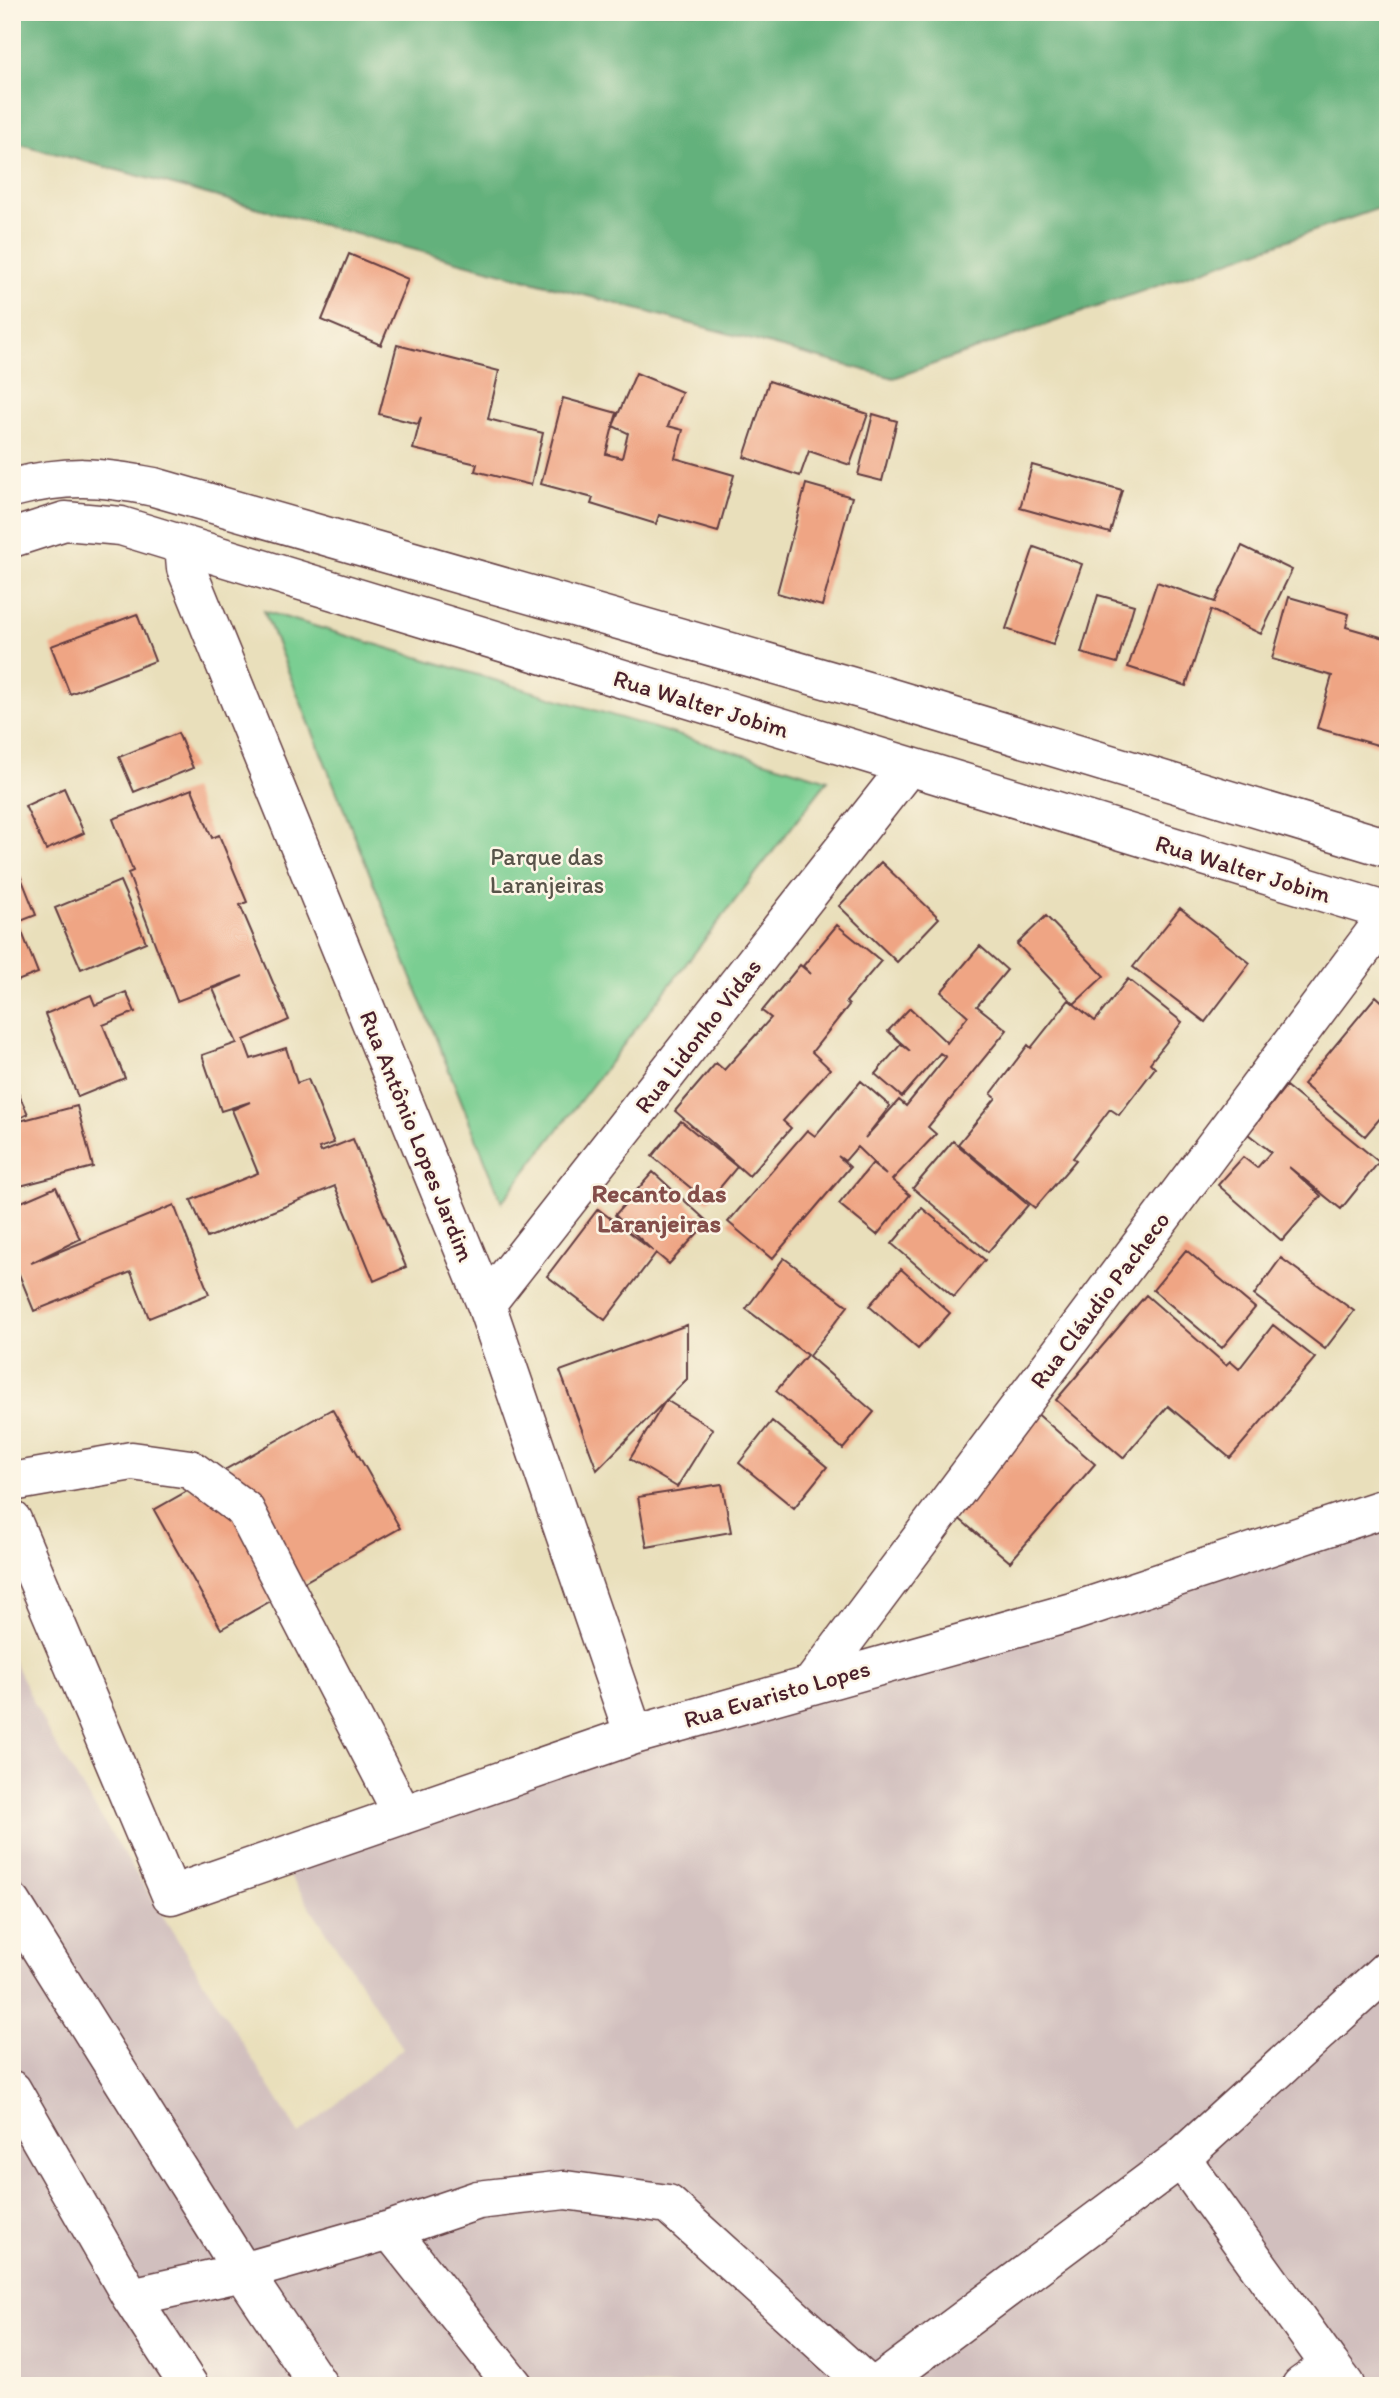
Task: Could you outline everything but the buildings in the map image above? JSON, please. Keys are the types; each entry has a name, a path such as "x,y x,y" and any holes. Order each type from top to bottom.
{"street":[{"path":"12,488 49,479 101,477 154,487 881,695 1388,848"},
{"name":"Rua Walter Jobim","path":"12,538 65,521 121,526 1388,914"},
{"name":"Rua Antônio Lopes Jardim","path":"184,545 186,568 486,1304 634,1735"},
{"name":"Rua Lidonho Vidas","path":"486,1304 908,767"},
{"name":"Rua Cláudio Pacheco","path":"813,1684 1388,914"},
{"path":"12,1482 132,1461 190,1469 245,1510 403,1815"},
{"name":"Rua Evaristo Lopes","path":"12,1520 171,1895 634,1735 1072,1612 1388,1507"},
{"path":"12,1903 243,2272 319,2386"},
{"path":"876,2386 1181,2158 1388,1969"},
{"path":"12,2090 131,2297 190,2386"},
{"path":"1181,2158 1326,2379"},
{"path":"131,2297 243,2272 390,2230 478,2200 565,2190 668,2204 869,2386"},
{"path":"390,2230 514,2386"}],"shaded area":[{"path":"1388,1516 1388,2386 12,2386 12,1658 51,1737 299,2134 403,2048 280,1861"}],"green space":[{"path":"12,12 1388,12 1388,205 894,378 12,142"},
{"name":"Parque das Laranjeiras","path":"264,611 828,780 502,1202"}],"district":[{"name":"Recanto das Laranjeiras","path":"659,1208"}]}
